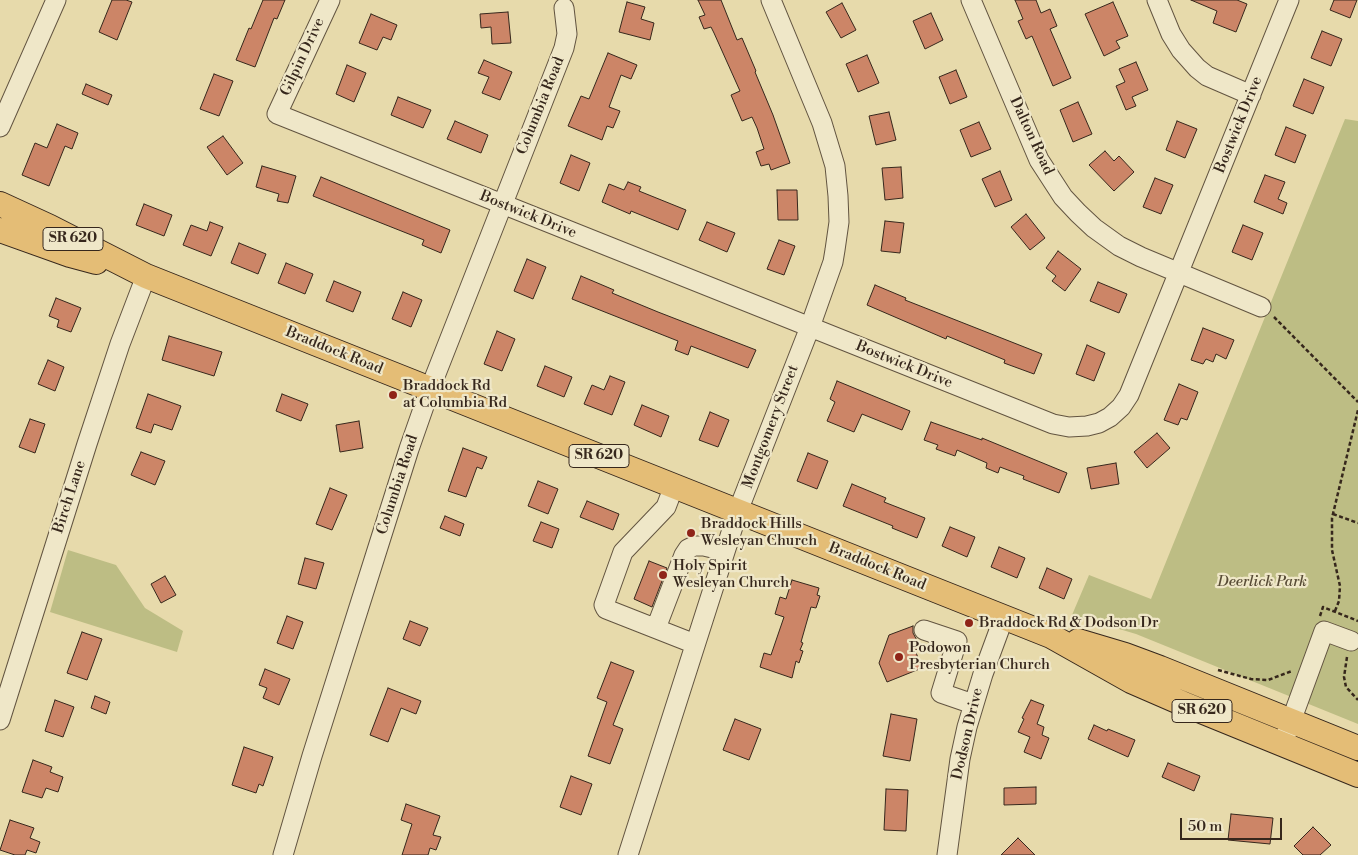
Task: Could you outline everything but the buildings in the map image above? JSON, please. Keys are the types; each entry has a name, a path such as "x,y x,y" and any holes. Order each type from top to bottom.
{"main road":[{"name":"Braddock Road","path":"0,204 50,226 146,276 1051,636 1131,681 1358,775"},
{"name":"Braddock Road","path":"0,230 70,255 146,276"},
{"name":"Braddock Road","path":"1051,636 1088,642 1126,655 1358,748"}],"street":[{"path":"0,127 56,0"},
{"name":"Gilpin Drive","path":"277,114 330,0"},
{"name":"Montgomery Street","path":"628,855 738,511 810,327 833,262 838,222 835,166 822,122 771,0"},
{"name":"Dalton Road","path":"971,0 1039,160 1063,197 1094,228 1119,246 1261,307"},
{"path":"1157,0 1181,50 1197,68 1207,76 1251,95"},
{"name":"Bostwick Drive","path":"277,114 1052,424 1069,427 1087,426 1099,423 1110,417 1121,407 1129,395 1289,0"},
{"name":"Columbia Road","path":"283,855 338,672 409,449 430,389 564,48 567,34 564,8"},
{"name":"Birch Lane","path":"0,720 87,444 120,344 146,276"},
{"path":"674,486 666,507 623,552 604,605 606,609 695,644"},
{"path":"656,628 688,549 694,546 704,546 725,551"},
{"name":"Dodson Drive","path":"948,855 960,759 973,704 1004,617"},
{"path":"924,630 957,641 941,693 973,704"},
{"path":"1283,744 1324,631 1351,641"}],"path":[{"path":"1261,307 1280,323 1358,402"},
{"path":"1334,612 1339,600 1340,586 1332,550 1333,514 1358,410"},
{"path":"1333,514 1358,522"},
{"path":"1317,623 1323,607 1358,621"},
{"path":"1351,641 1344,677 1346,687 1358,700"},
{"path":"1213,669 1251,679 1268,680 1286,675 1294,670"}],"green space":[{"name":"Deerlick Park","path":"1345,119 1358,121 1358,724 1136,634 1072,615 1089,575 1151,599"},
{"path":"68,550 116,565 145,608 183,631 177,652 50,612"}],"place":[{"name":"Braddock Rd at Columbia Rd","path":"393,395"},
{"name":"Braddock Hills Wesleyan Church","path":"691,533"},
{"name":"Holy Spirit Wesleyan Church","path":"663,575"},
{"name":"Braddock Rd & Dodson Dr","path":"969,623"},
{"name":"Podowon Presbyterian Church","path":"899,657"}]}
